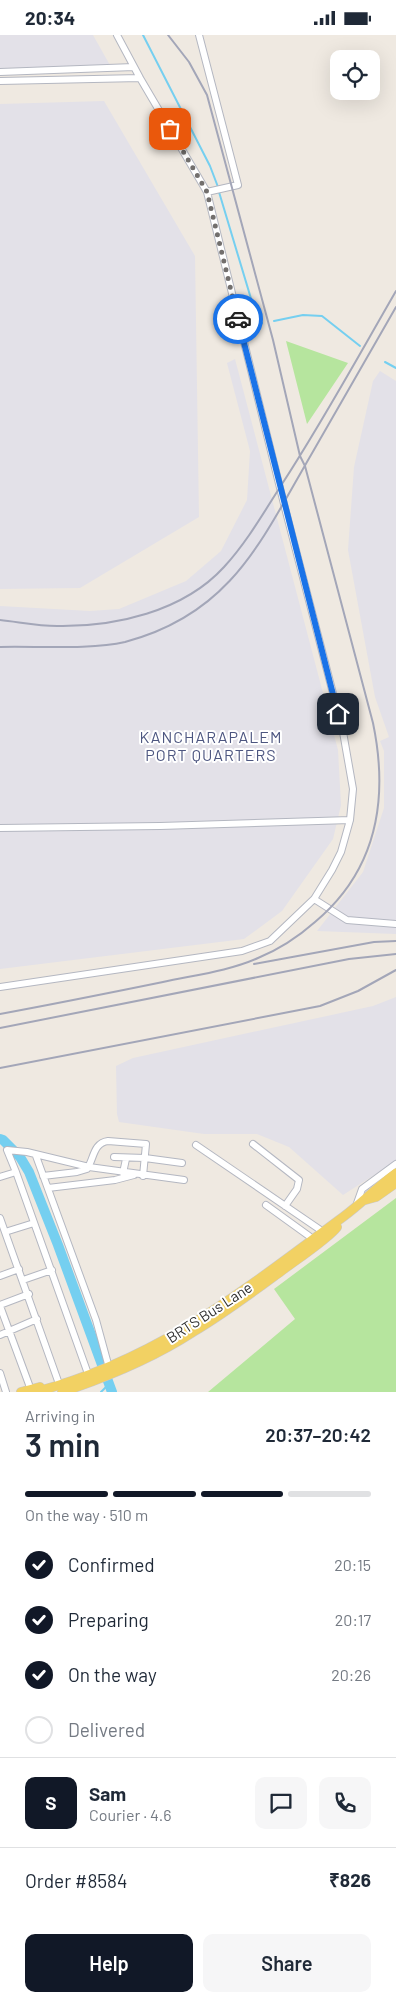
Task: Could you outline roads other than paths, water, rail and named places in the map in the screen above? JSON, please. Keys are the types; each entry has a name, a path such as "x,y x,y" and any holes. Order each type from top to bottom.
{"main road":[{"path":"379,1190 396,1173"},
{"path":"379,1190 396,1183"},
{"name":"BRTS Bus Lane","path":"109,1368 164,1341 221,1306 379,1190"},
{"path":"62,1392 109,1368 209,1310 329,1221 344,1216"},
{"path":"33,1391 87,1371 100,1372"},
{"path":"21,1392 60,1385 100,1372"}],"street":[{"path":"0,987 242,951 270,941 314,899 341,852 350,820 352,781 343,732 284,504 207,192 117,35"},
{"path":"199,35 238,185 207,192"},
{"path":"0,72 134,67"},
{"path":"96,69 96,79"},
{"path":"12,72 12,81"},
{"path":"0,81 140,78"},
{"path":"0,828 160,826 350,820"},
{"path":"314,899 347,919 396,924"},
{"path":"43,1175 77,1172 89,1167 95,1149 104,1141 146,1144 143,1176"},
{"path":"253,1144 299,1180 285,1218"},
{"path":"196,1145 319,1229"},
{"path":"87,1371 52,1270 6,1150 27,1152 36,1156 123,1173 184,1180"},
{"path":"36,1156 96,1320 109,1368"},
{"path":"114,1157 126,1159 144,1158 182,1163"},
{"path":"123,1173 126,1159"},
{"path":"355,1207 362,1189 396,1164"},
{"path":"0,1177 16,1172"},
{"path":"48,1188 115,1181 135,1175"},
{"path":"266,1205 309,1237"},
{"path":"0,1218 58,1381"},
{"path":"5,1232 34,1223"},
{"path":"0,1276 19,1269"},
{"path":"23,1280 52,1270"},
{"path":"28,1294 0,1306 33,1391"},
{"path":"0,1335 37,1319"},
{"path":"0,1373 6,1392"}],"waterway":[{"path":"143,35 210,166 218,187"},
{"path":"219,192 258,322 262,323"},
{"path":"274,321 303,315 322,316 360,346"},
{"path":"385,362 396,368"},
{"path":"0,1139 20,1157 29,1172 112,1392"},
{"path":"101,1392 109,1384"}],"railway":[{"path":"0,1014 224,969 247,962 281,947 315,922 336,902 352,880 365,856 373,832 378,806 378,752 373,723 305,466 300,456 273,340 207,95 189,62 168,35"},
{"path":"0,620 57,626 79,626 124,620 168,606 189,595 207,582 224,567 262,516 326,412 396,291"},
{"path":"0,647 80,647 125,642 161,629 192,613 217,593 239,570 276,517 396,307"},
{"path":"254,964 374,942 396,941"},
{"path":"0,1028 349,959 396,954"},
{"path":"0,1068 320,1006 358,991 396,970"}],"district":[{"name":"KANCHARAPALEM PORT QUARTERS","path":"211,745"}]}
